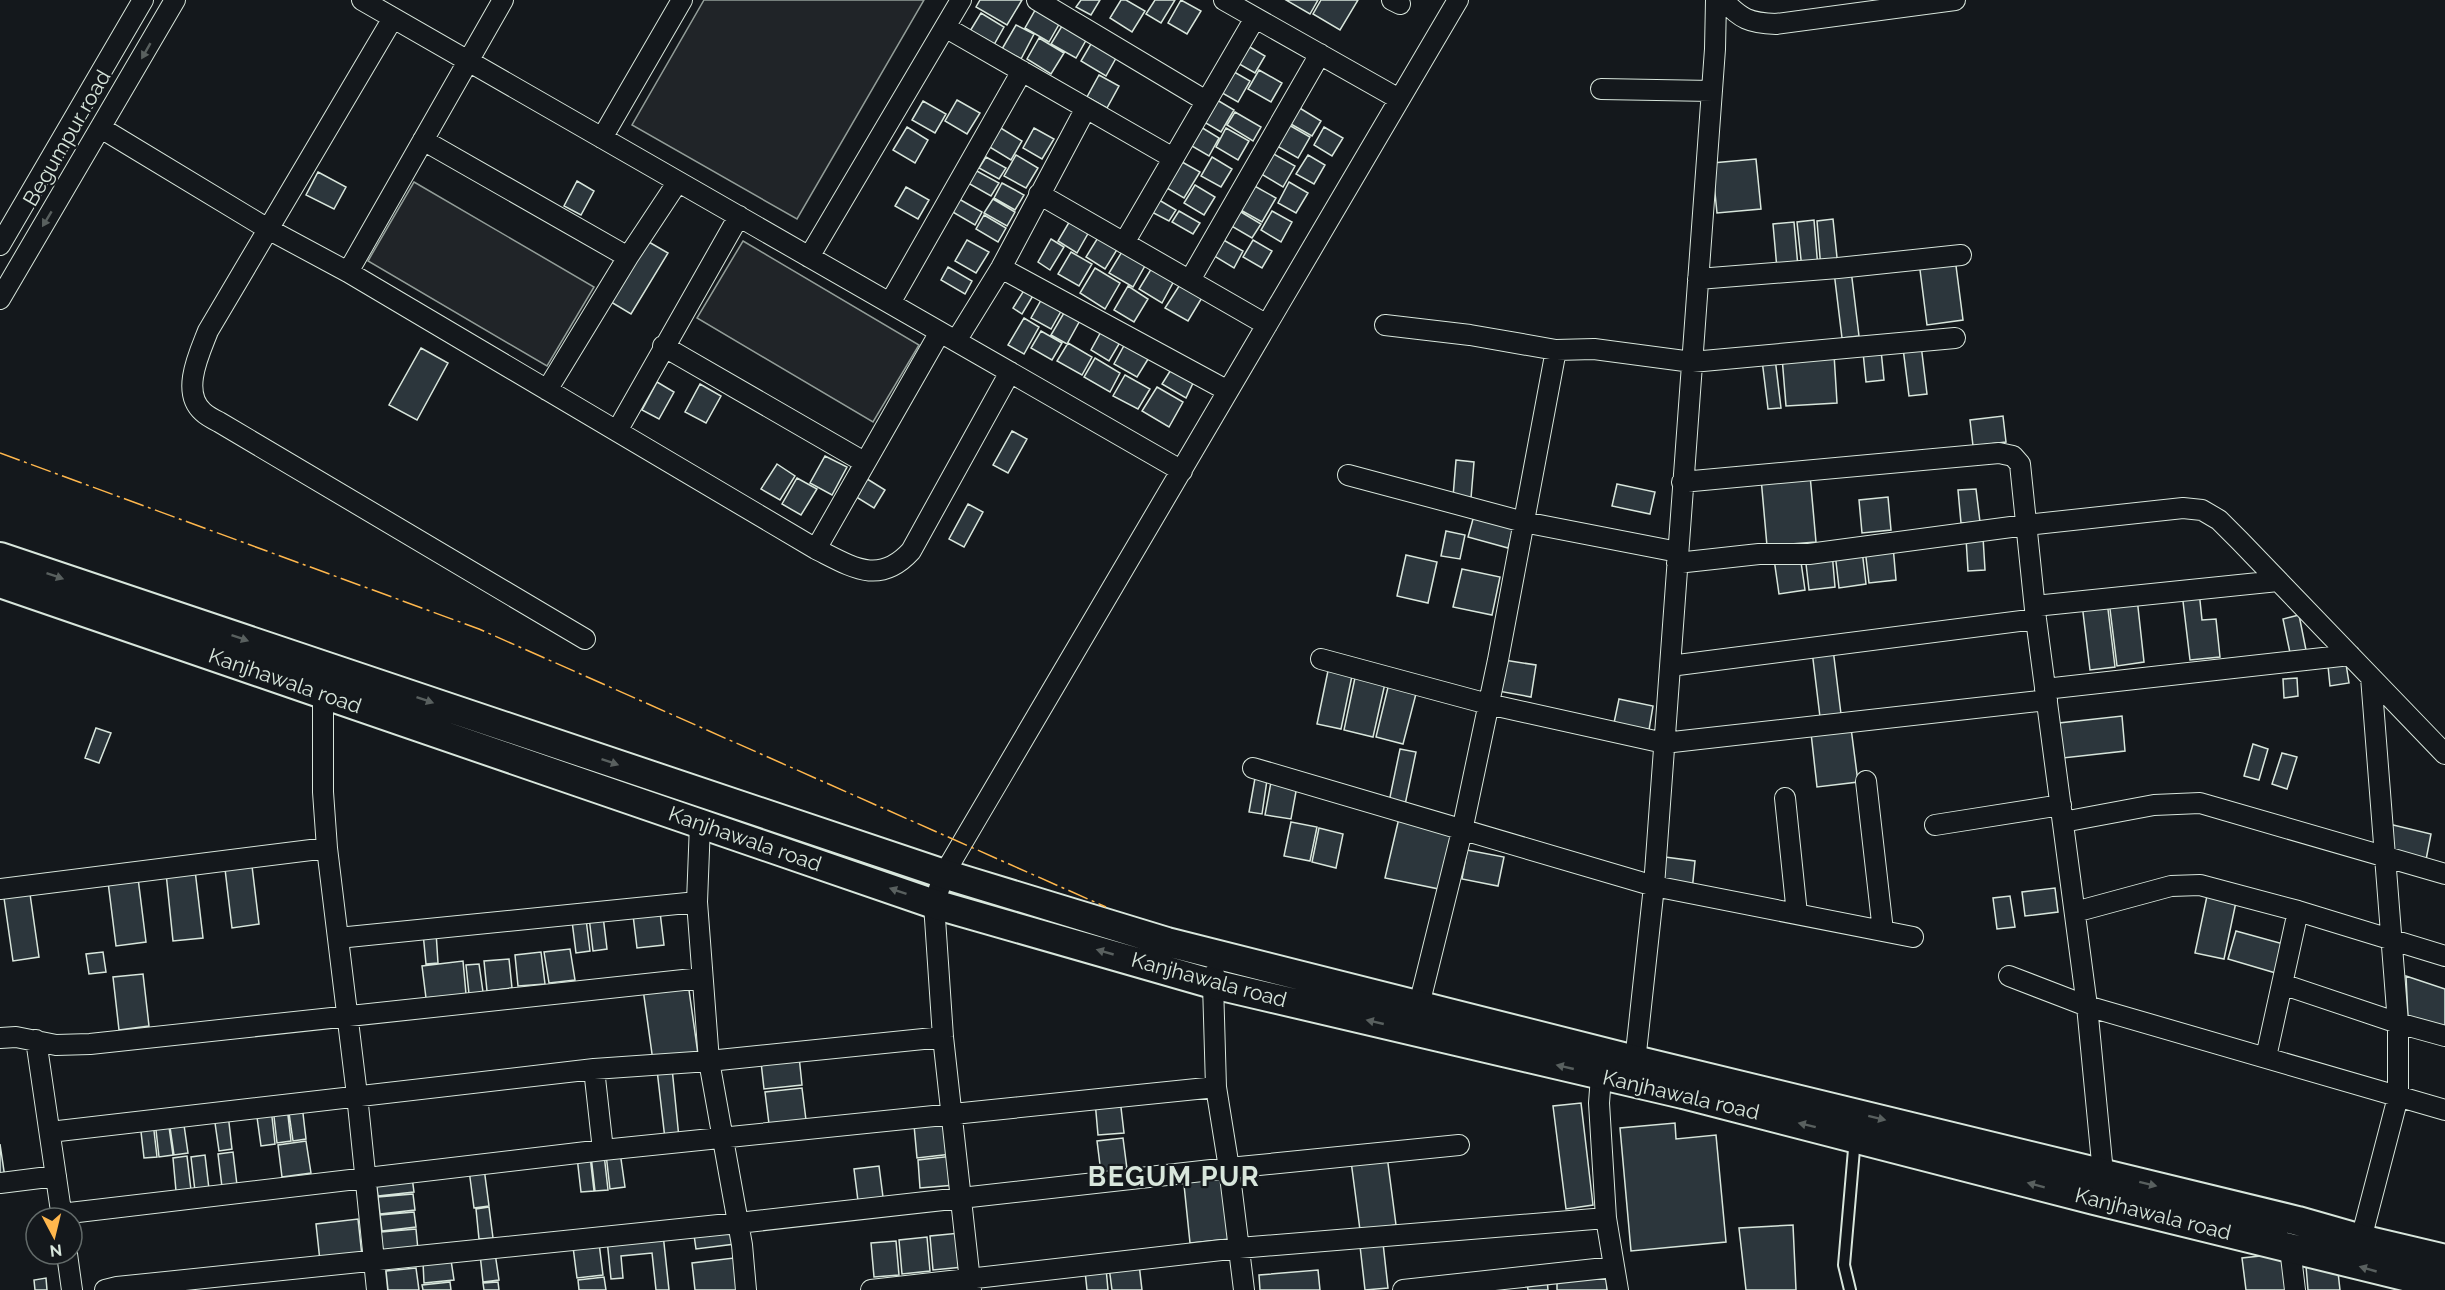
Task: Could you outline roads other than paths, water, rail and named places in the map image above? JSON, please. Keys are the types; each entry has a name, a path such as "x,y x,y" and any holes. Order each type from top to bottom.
{"main road":[{"name":"Kanjhawala road","path":"0,557 944,874 1167,942 1419,1005 1855,1138 2290,1248 2400,1283 2445,1286"},
{"name":"Kanjhawala road","path":"0,583 934,904 1213,984 1601,1076 1634,1072 2103,1173 2445,1259"}],"street":[{"name":"Begumpur road","path":"0,244 143,0"},
{"name":"Begumpur road","path":"0,299 175,0"},
{"path":"362,0 1182,471"},
{"path":"348,272 503,0"},
{"path":"602,138 682,0"},
{"path":"809,257 961,0"},
{"path":"1037,0 1206,101"},
{"path":"1224,0 1399,99"},
{"path":"970,1285 943,1037 934,904 944,874 1458,0"},
{"path":"1634,1072 1654,886 1712,91 1716,0"},
{"path":"1723,0 1737,16 1756,23 1776,24 1955,0"},
{"path":"393,18 208,331 195,364 192,379 193,393 200,410 585,639"},
{"path":"1124,243 1255,18"},
{"path":"945,27 1173,158"},
{"path":"1190,280 1320,54"},
{"path":"890,303 1022,71"},
{"path":"1601,89 1712,91"},
{"path":"816,549 864,462 948,337 1001,268 1086,108"},
{"path":"101,128 268,229 348,272 816,549 857,569 874,572 901,562 911,551 1010,372"},
{"path":"423,140 628,257"},
{"path":"547,390 628,257 678,183"},
{"path":"1039,194 1267,325"},
{"path":"616,431 739,216"},
{"path":"1698,279 1961,255"},
{"path":"1001,268 1228,391"},
{"path":"1385,325 1470,335 1556,350 1594,349 1692,362 1955,338"},
{"path":"663,346 864,462"},
{"path":"1419,1005 1462,831 1556,350"},
{"path":"1682,482 1999,453 2013,456 2019,464 2035,613 2087,1006 2103,1173 2094,1200"},
{"path":"1348,475 1524,522 1678,557 1809,554 2159,510 2182,508 2202,510 2218,520 2445,754"},
{"path":"1670,666 2035,613 2278,581"},
{"path":"1321,659 1488,704 1664,743 2350,656"},
{"path":"2361,1239 2398,1097 2398,1023 2372,677"},
{"path":"323,694 323,781 327,848 357,1095 377,1290"},
{"path":"1253,768 1654,886 1913,937"},
{"path":"1866,782 1882,931"},
{"path":"1785,798 1797,914"},
{"path":"1935,825 2154,805 2200,803 2445,874"},
{"path":"700,824 697,902 709,1061 738,1223 746,1290"},
{"path":"0,889 327,848"},
{"path":"2075,912 2171,886 2200,885 2298,910 2445,956"},
{"path":"338,938 697,902"},
{"path":"2266,1057 2298,910"},
{"path":"1217,955 1213,984 1216,1087 1229,1168 1244,1290"},
{"path":"2009,976 2087,1006 2445,1110"},
{"path":"0,1038 36,1040 56,1045 90,1044 702,978"},
{"path":"2282,984 2398,1023 2445,1036"},
{"path":"50,1132 594,1069 709,1061 943,1037"},
{"path":"36,1040 60,1206"},
{"path":"594,1069 603,1150"},
{"path":"1601,1076 1599,1103 1606,1218 1618,1290"},
{"path":"84,1213 603,1150 1216,1087"},
{"path":"105,1290 1459,1145"},
{"path":"0,1183 56,1176"},
{"path":"871,1290 970,1285 1086,1264 1239,1248 1606,1218"},
{"path":"2290,1248 2295,1290"},
{"path":"2396,1248 2400,1283"},
{"path":"69,1266 72,1290"},
{"path":"1403,1290 1614,1267"}],"lane":[{"path":"1851,1290 1844,1265 1855,1138"}],"district":[{"name":"BEGUM PUR","path":"1174,1177"}]}
